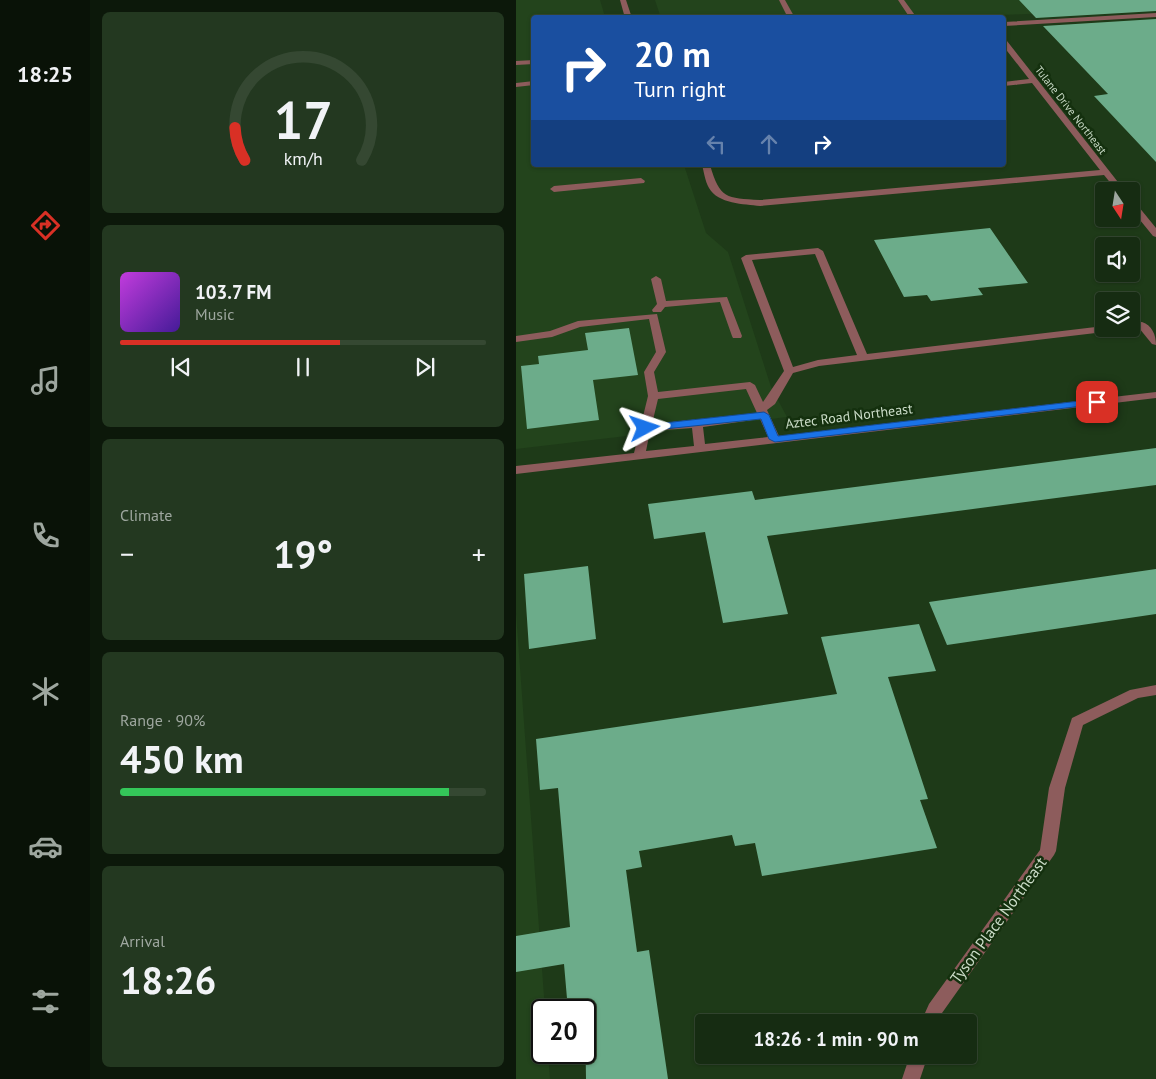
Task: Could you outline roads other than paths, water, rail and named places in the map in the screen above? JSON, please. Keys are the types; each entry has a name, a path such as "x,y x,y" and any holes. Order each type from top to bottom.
{"street":[{"path":"623,0 628,15"},
{"path":"782,0 790,15"},
{"path":"901,0 912,15"},
{"path":"1006,24 1156,15"},
{"name":"Tulane Drive Northeast","path":"1006,46 1114,182"},
{"path":"516,63 531,62"},
{"path":"1006,84 1034,82"},
{"path":"516,85 531,83"},
{"path":"707,167 714,190 732,199 760,203 1106,172"},
{"path":"554,189 642,181"},
{"path":"1140,214 1156,234"},
{"path":"789,371 746,258 818,251 863,356"},
{"path":"656,279 662,304"},
{"path":"516,339 552,334 578,324 653,316 662,304 724,298 737,336"},
{"path":"639,455 653,396 649,372 661,352 653,316"},
{"path":"1140,328 1156,342"},
{"path":"645,428 696,424 763,412 789,371 818,363 863,356 1095,330"},
{"path":"653,396 750,385 775,439"},
{"name":"Aztec Road Northeast","path":"516,470 1156,395"},
{"path":"696,424 700,448"},
{"name":"Tyson Place Northeast","path":"933,1014 935,1008 1048,851 1057,788 1077,722 1135,694 1156,690"},
{"path":"911,1079 916,1064"}]}
